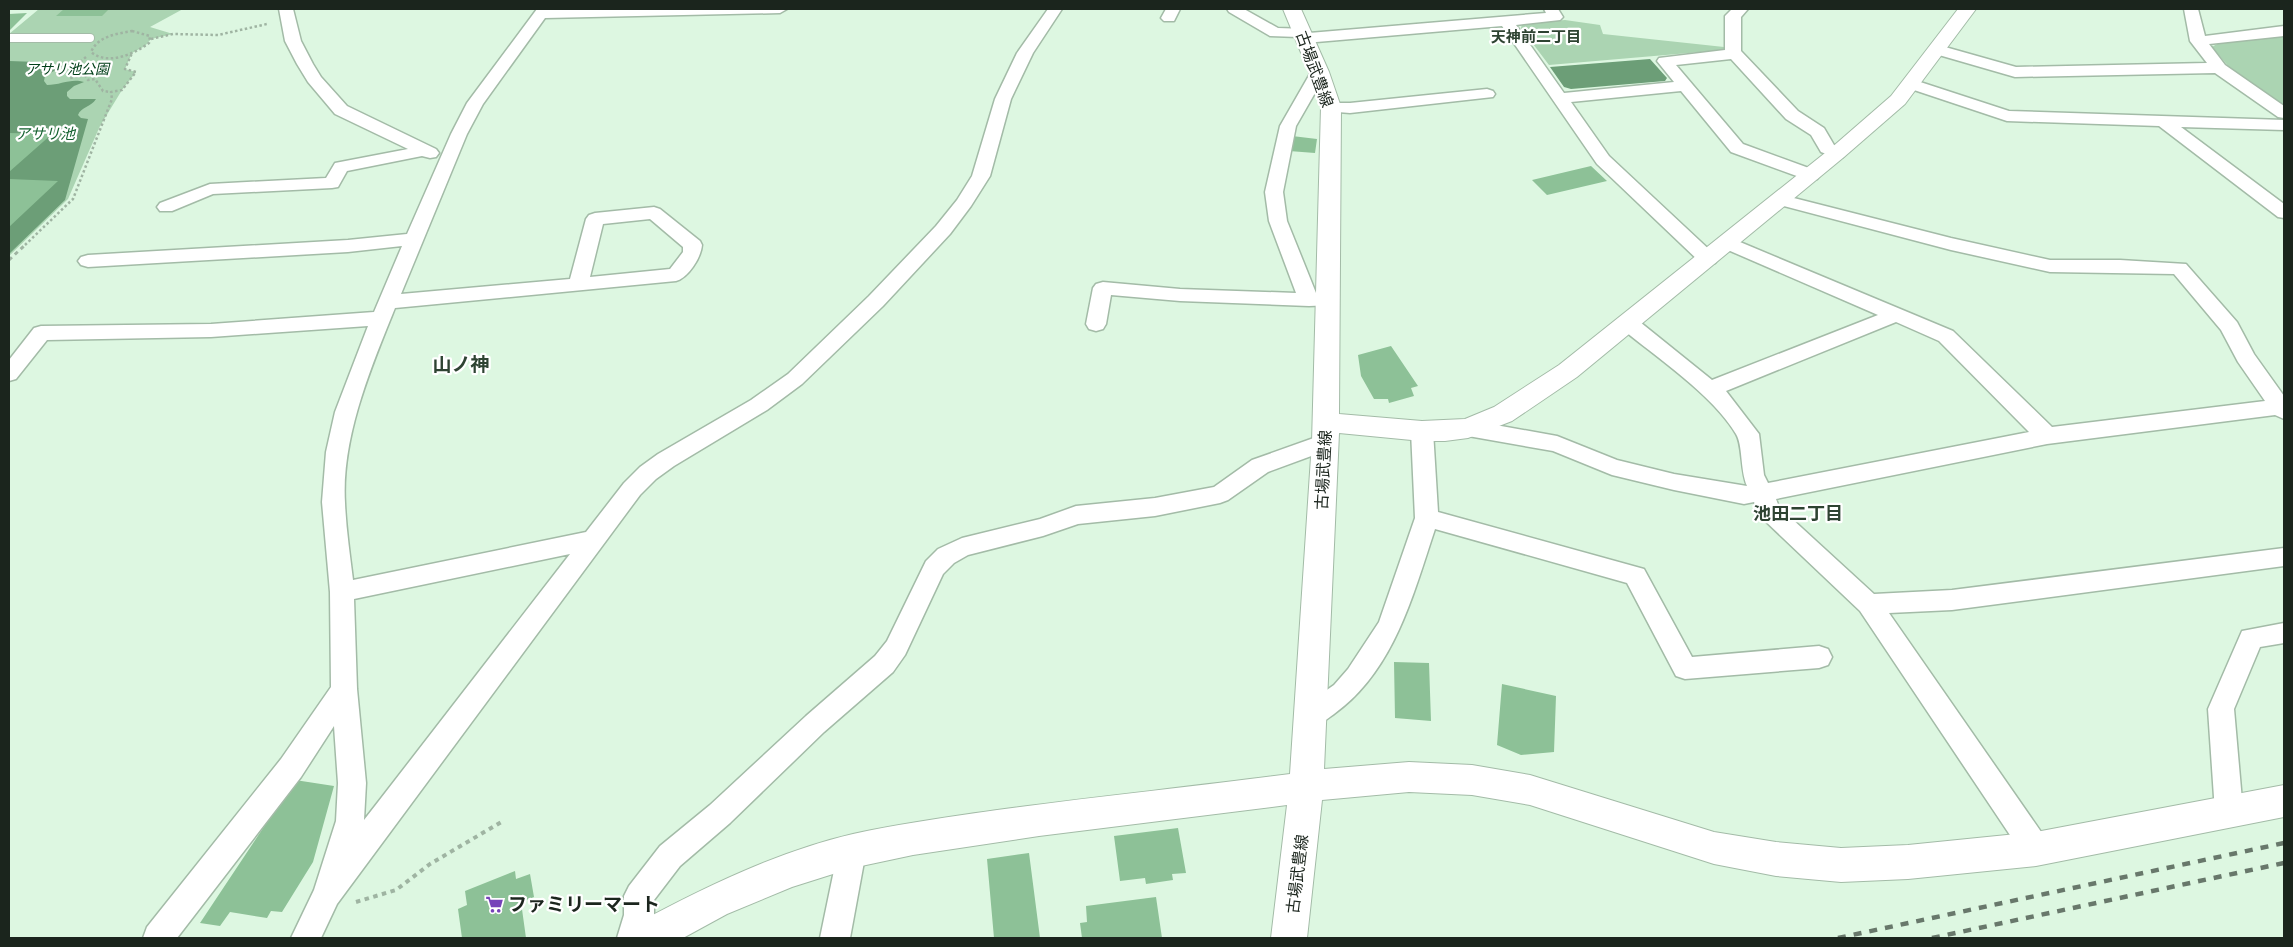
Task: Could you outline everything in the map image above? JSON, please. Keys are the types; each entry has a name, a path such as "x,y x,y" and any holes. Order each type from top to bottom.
{"street":[{"path":"306,938 327,894 350,821 352,783 344,689 342,592 333,502 337,452 354,386 475,102 543,11 780,9"},
{"path":"327,894 632,489 648,473 666,460 759,405 795,379 876,301 943,230 965,202 981,176 1003,99 1025,53 1055,9"},
{"path":"1234,9 1275,33 1300,26 1443,20 1506,21 1555,17 1551,9"},
{"path":"1741,9 1733,16 1732,49 1735,54 1792,115 1818,132 1827,148 1838,153"},
{"path":"1468,428 1504,414 1568,371 1838,153 1898,100 1938,50 1967,9"},
{"path":"2191,9 2198,41 2219,68 2284,113"},
{"path":"287,14 293,41 305,64 314,79 341,110 424,150 447,164"},
{"path":"1506,21 1603,160 1708,259"},
{"name":"古場武豊線","path":"1289,938 1306,788 1325,432 1318,300 1331,108 1319,72 1300,26"},
{"path":"2198,41 2284,31"},
{"path":"1938,50 2015,72 2219,68"},
{"path":"1735,54 1665,61 1737,148 1811,175"},
{"path":"1096,324 1103,288 1180,295 1318,300 1278,221 1274,192 1288,126 1319,72"},
{"path":"1911,84 2007,116 2284,125"},
{"path":"1558,98 1685,86"},
{"path":"1331,108 1350,108 1487,94"},
{"path":"2163,121 2284,213"},
{"path":"166,206 210,189 332,183 341,167 424,150"},
{"path":"632,938 639,915 640,896 670,856 720,814 815,724 884,664 896,648 934,568 946,556 962,547 1043,527 1076,515 1155,507 1220,494 1260,466 1325,432 1422,431 1468,428 1557,444 1612,467 1744,496 2047,436 2283,408 2245,356 2230,327 2179,268 2050,266 1970,248 1782,200"},
{"path":"9,374 41,333 111,334 286,327 385,310 580,283 676,275 692,253 693,245 654,213 595,219 580,283"},
{"path":"88,261 348,246 416,239"},
{"path":"1728,243 1946,336 2047,436"},
{"path":"1712,389 1896,315"},
{"path":"1628,323 1712,389 1748,434 1753,475 1770,512 1869,604 2036,849"},
{"path":"1310,716 1343,693 1357,677 1390,626 1427,518 1422,431"},
{"path":"1427,518 1635,576 1685,668 1819,657"},
{"path":"342,592 595,539"},
{"path":"1869,604 1952,600 2284,557"},
{"path":"2229,812 2221,709 2251,638 2284,633"},
{"path":"158,938 291,768 344,689"},
{"path":"647,938 714,902 788,871 852,851 913,839 1039,820 1350,781 1409,777 1472,780 1530,790 1714,848 1776,859 1832,864 1908,862 2036,849 2284,801"},
{"path":"836,938 852,851"}],"lane":[{"path":"9,38 90,38"}],"path":[{"path":"91,52 98,58 132,53 145,46 150,39 173,34 218,36 287,14"},
{"path":"132,53 125,69 136,72 122,90 103,91 94,78 88,80 85,74 70,78 68,72 91,52 99,41 123,32 140,32 150,36 150,39"},
{"path":"9,260 73,199 112,100 111,92"},
{"path":"369,899 396,890 430,864 503,821"}],"green space":[{"name":"アサリ池公園","path":"39,9 183,9 150,27 173,34 151,39 145,46 132,53 125,69 136,72 122,90 100,126 68,199 9,256 9,34"},
{"path":"1565,20 1600,25 1603,34 1724,47 1724,50 1549,65 1521,28 1522,24"},
{"path":"2284,36 2284,105 2229,67 2212,47 2217,44"}],"water":[{"path":"1650,59 1667,78 1665,81 1571,89 1564,87 1550,67"},
{"name":"アサリ池","path":"9,61 38,62 55,67 63,66 45,76 44,81 47,85 75,81 84,82 74,86 67,92 67,96 70,99 96,99 81,110 78,115 81,118 88,119 65,200 9,254"}],"building":[{"path":"64,9 109,9 102,16 56,16"},
{"path":"27,13 9,31 9,14"},
{"path":"9,133 52,134 9,172"},
{"path":"1292,136 1317,139 1315,153 1289,151"},
{"path":"1591,166 1607,181 1547,195 1532,180"},
{"path":"9,179 58,181 9,227"},
{"path":"1391,346 1418,386 1411,388 1414,396 1389,403 1388,399 1374,399 1361,376 1358,355"},
{"path":"1394,662 1429,663 1431,721 1395,718"},
{"path":"1502,684 1556,696 1554,752 1521,755 1497,745"},
{"path":"295,780 334,786 313,862 282,912 271,911 267,918 230,912 220,926 200,923"},
{"path":"1178,828 1186,873 1172,874 1173,880 1146,884 1145,878 1120,881 1114,836"},
{"path":"1029,853 1040,938 994,938 987,859"},
{"name":"ファミリーマート","path":"515,871 516,879 530,874 534,897 521,902 526,938 462,938 458,909 467,905 465,891"},
{"path":"1156,897 1162,938 1082,938 1080,923 1087,922 1086,906"}],"railway":[{"path":"1838,938 2284,843"},
{"path":"1932,938 2284,863"}],"place":[{"name":"ファミリーマート","path":"494,904"}],"district":[{"name":"天神前二丁目","path":"1536,37"},
{"name":"山ノ神","path":"461,364"},
{"name":"池田二丁目","path":"1798,514"}]}
